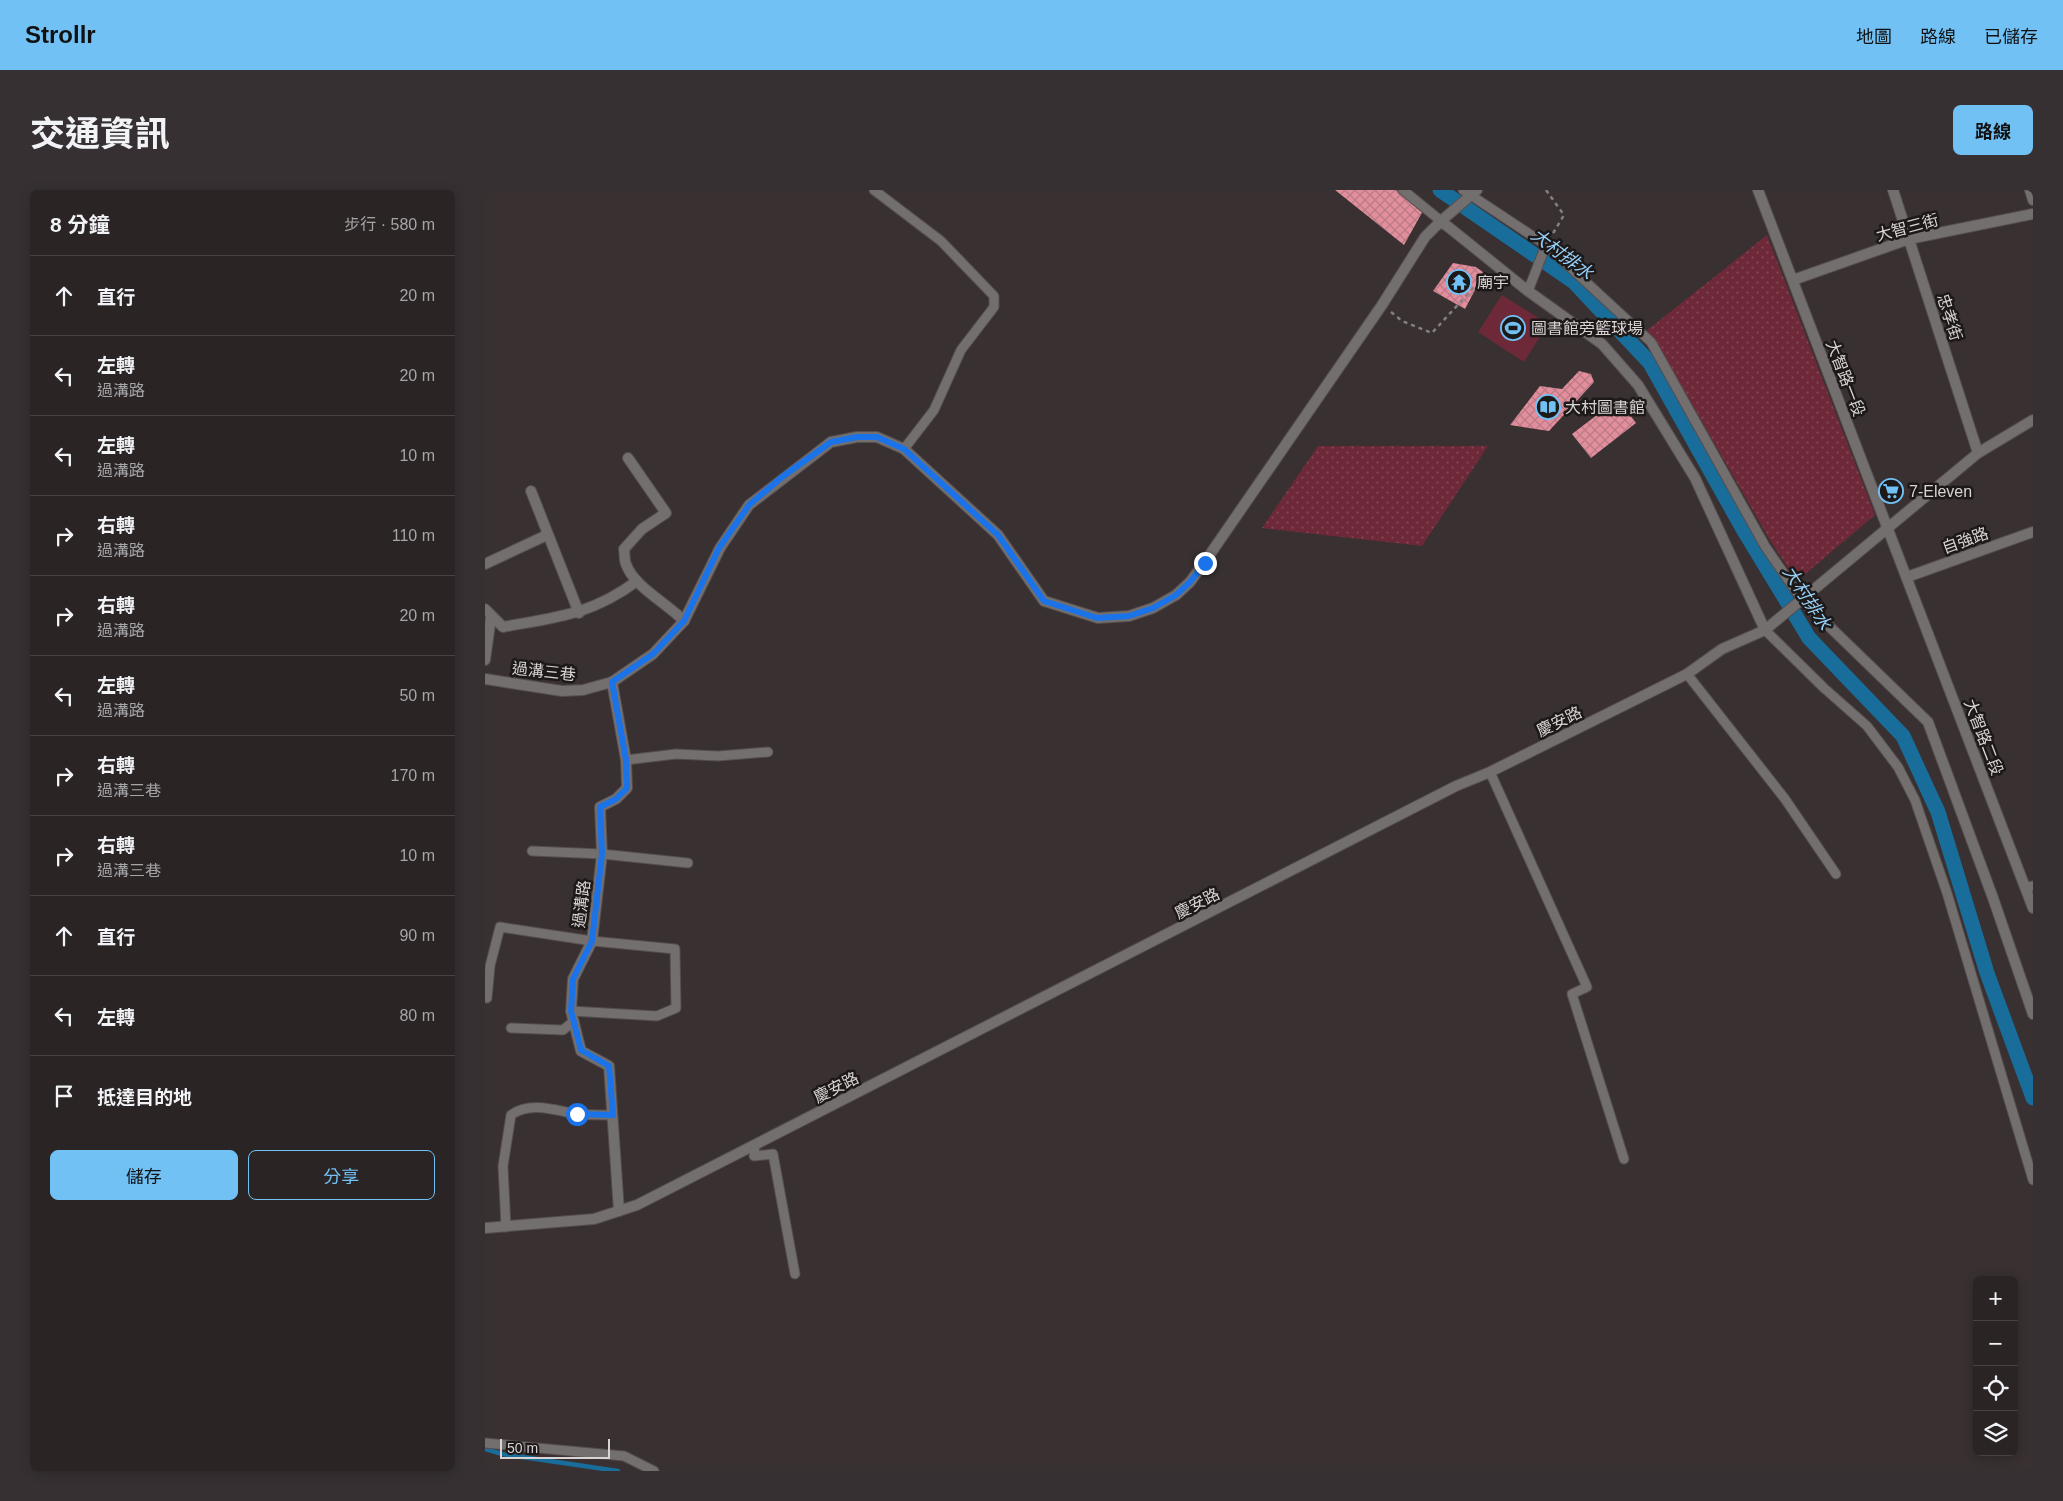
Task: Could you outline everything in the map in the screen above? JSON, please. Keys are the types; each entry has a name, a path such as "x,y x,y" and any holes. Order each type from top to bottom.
{"street":[{"name":"大智路一段","path":"1758,190 1907,577"},
{"name":"忠孝街","path":"1893,190 1978,453"},
{"path":"2030,190 2033,200"},
{"name":"過溝三巷","path":"485,679 562,691 583,690 612,682 653,654 684,621 719,548 749,505 782,477 831,442 857,437 877,437 904,449 998,535 1044,601 1097,618 1129,616 1153,608 1176,595 1190,582 1382,306 1425,237 1470,192"},
{"name":"大智三街","path":"1793,280 1909,239 2033,214"},
{"path":"1441,221 1528,291 1603,344 1638,385 1695,478 1765,630"},
{"name":"慶安路","path":"485,1228 594,1219 637,1205 1456,786 1490,772 1687,674 1722,649 1765,630 1978,453 2033,420"},
{"path":"628,458 665,512 643,529 624,549 625,564 637,581 684,621"},
{"path":"531,491 579,613"},
{"name":"自強路","path":"1907,577 2033,532"},
{"path":"485,564 547,535"},
{"name":"大智路二段","path":"1907,577 2029,887 2033,908"},
{"path":"488,613 503,627 579,613 614,598 637,581"},
{"path":"1799,603 1928,722 1993,898 2033,1014"},
{"path":"485,660 488,613"},
{"name":"過溝路","path":"612,682 626,760 627,788 616,799 600,807 602,854 592,941 573,979 571,1011 581,1050 609,1066 619,1212"}],"lane":[{"path":"874,190 941,241 993,296 994,307 961,350 934,410 904,449"},
{"path":"1403,190 1441,221"},
{"path":"1470,192 1546,245 1651,342 1799,603"},
{"path":"1528,291 1546,245"},
{"path":"1765,630 1824,688 1867,726 1898,768 1915,800 1947,893 2033,1180"},
{"path":"1687,674 1785,799 1835,874"},
{"path":"626,760 676,754 718,756 768,752"},
{"path":"1490,772 1587,988 1572,994 1624,1159"},
{"path":"532,852 602,854 688,863"},
{"path":"487,998 490,966 500,926 592,941 675,949 676,1008 657,1016 571,1011"},
{"path":"511,1028 563,1030 574,1022"},
{"path":"506,1226 503,1166 511,1115 520,1108 555,1108 577,1114 613,1115"},
{"path":"755,1145 754,1156 773,1154 795,1274"},
{"path":"485,1443 624,1456 654,1471"}],"path":[{"path":"1546,190 1565,215 1546,245"},
{"path":"1382,306 1402,321 1432,333 1495,263"}],"shaded area":[{"path":"1767,235 1875,515 1797,581 1771,542 1655,340 1645,332"},
{"name":"圖書館旁籃球場","path":"1502,295 1548,324 1524,362 1478,332"},
{"path":"1318,446 1488,446 1422,546 1262,528"}],"building":[{"path":"1335,190 1396,190 1423,211 1404,245"},
{"name":"廟宇","path":"1453,263 1476,267 1484,273 1465,309 1433,291"},
{"name":"大村圖書館","path":"1579,371 1591,374 1594,382 1549,431 1510,425 1540,386 1562,389"},
{"path":"1618,399 1636,423 1591,458 1572,434"}],"waterway":[{"name":"大村排水","path":"1440,190 1574,282 1650,363 1743,529 1809,638 1903,736 1938,812 1987,973 2033,1098"},
{"path":"485,1449 502,1454 618,1471"}],"place":[{"name":"廟宇","path":"1459,282"},
{"name":"圖書館旁籃球場","path":"1513,328"},
{"name":"大村圖書館","path":"1548,407"},
{"name":"7-Eleven","path":"1891,491"}],"route":[{"path":"577,1114 613,1115 609,1066 581,1050 571,1011 573,979 592,941 602,854 600,807 616,799 627,788 626,760 612,682 653,654 684,621 719,548 749,505 782,477 831,442 857,437 877,437 904,449 998,535 1044,601 1097,618 1129,616 1153,608 1176,595 1190,582 1205,563"}]}
